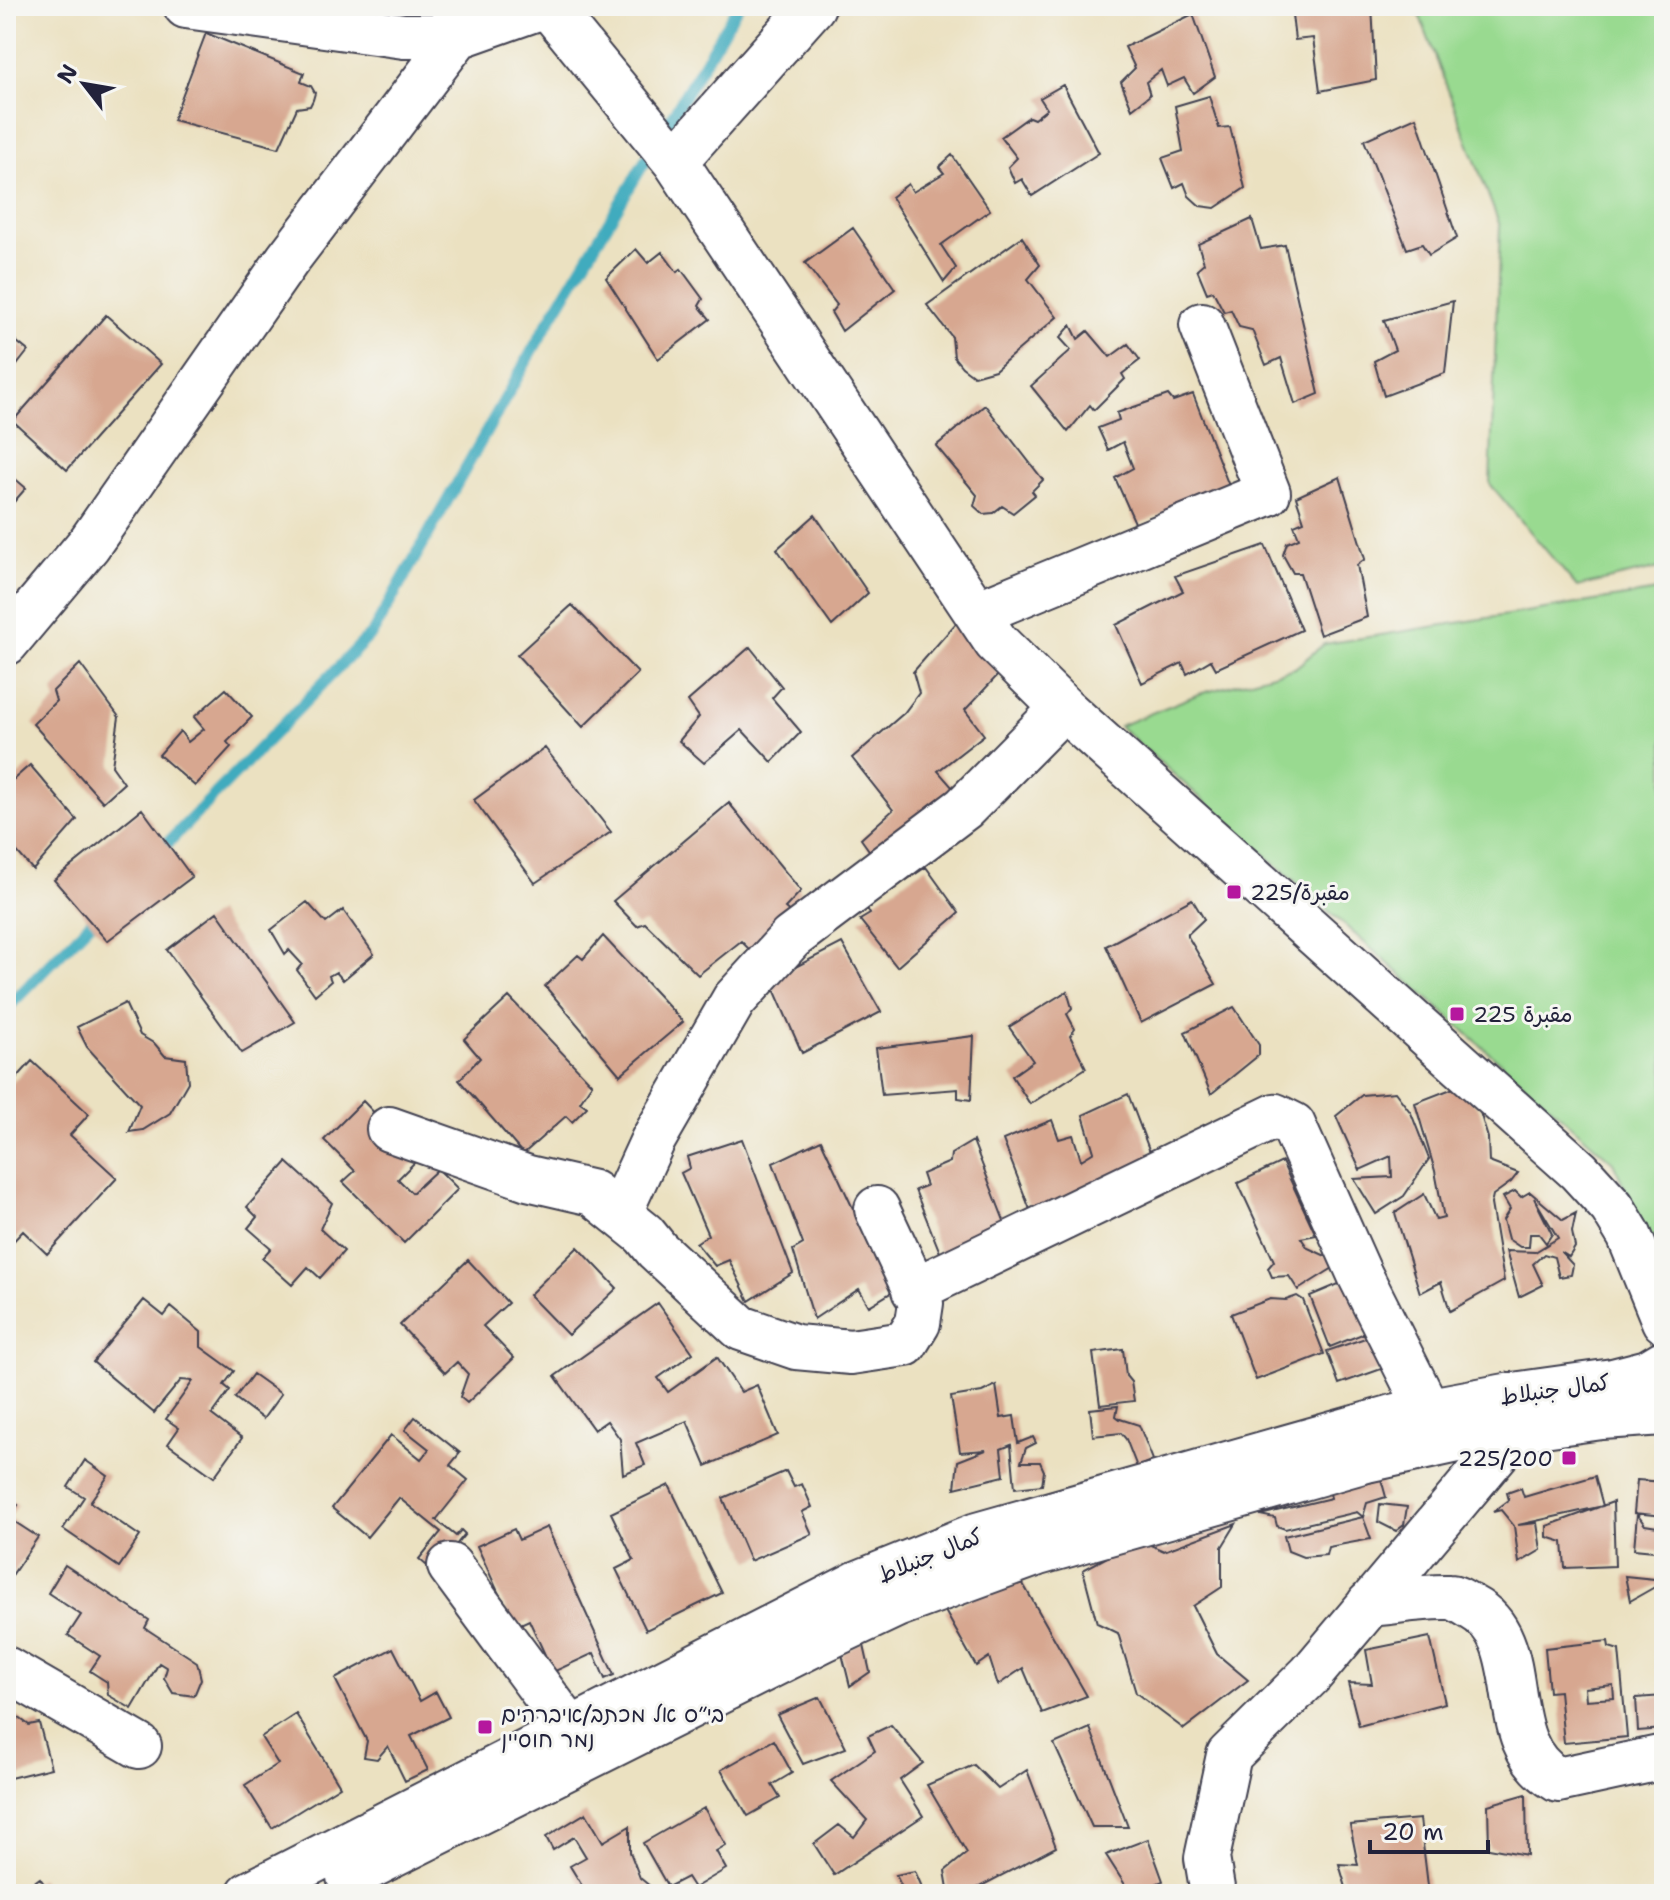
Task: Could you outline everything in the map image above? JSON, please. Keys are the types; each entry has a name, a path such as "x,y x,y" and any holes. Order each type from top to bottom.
{"street":[{"path":"186,6 404,36 458,36 546,6 675,161 996,642 1063,708 1579,1171 1612,1207 1629,1235 1664,1321"},
{"path":"675,161 813,6"},
{"path":"6,643 89,544 288,259 458,36"},
{"path":"977,613 1268,493 1202,325"},
{"path":"619,1214 653,1140 734,1000 791,938 964,808 1063,708"},
{"path":"914,1290 1275,1116 1293,1125 1360,1275 1428,1410"},
{"path":"389,1129 528,1178 593,1193 644,1234 657,1250 741,1328 796,1347 851,1352 905,1344 918,1323 921,1303 877,1209"},
{"path":"1664,1362 1657,1381 1664,1403"},
{"name":"كمال جنبلاط","path":"249,1894 856,1584 977,1535 1330,1434 1428,1410 1613,1381 1648,1372 1664,1362"},
{"name":"كمال جنبلاط","path":"315,1894 824,1639 960,1579 1038,1553 1437,1442 1602,1417 1664,1413"},
{"path":"1213,1894 1207,1858 1229,1755 1311,1674 1517,1429"},
{"path":"450,1566 571,1730"},
{"path":"1369,1604 1452,1597 1483,1613 1503,1640 1519,1727 1528,1752 1543,1771 1558,1780 1664,1757"},
{"path":"6,1669 139,1746"}],"green space":[{"path":"1416,6 1664,6 1664,567 1577,587 1490,484 1500,226"},
{"path":"1664,590 1664,1274 1613,1162 1119,726 1199,694 1295,668 1324,644"}],"building":[{"path":"1291,6 1372,6 1376,80 1320,91 1313,38 1295,40"},
{"path":"1193,14 1215,77 1193,93 1184,78 1167,86 1161,70 1146,82 1150,95 1132,109 1121,82 1135,68 1125,47"},
{"path":"206,33 304,73 301,82 311,86 315,93 313,100 310,106 297,108 279,148 173,120"},
{"path":"1063,85 1099,153 1032,196 1022,179 1015,183 1008,167 1017,158 1001,137 1029,117 1034,119 1047,109 1040,98"},
{"path":"1209,96 1219,128 1230,127 1245,188 1215,208 1200,206 1189,196 1184,183 1174,188 1162,158 1183,151 1175,106"},
{"path":"1416,117 1457,238 1429,255 1422,244 1407,249 1364,140"},
{"path":"952,155 990,210 941,245 956,268 944,282 891,197 908,184 913,192 944,173 939,167"},
{"path":"1252,219 1261,249 1285,245 1319,394 1295,404 1281,358 1266,365 1252,330 1239,327 1231,310 1224,312 1213,291 1207,293 1197,269 1204,263 1198,244"},
{"path":"853,228 895,289 842,331 831,312 837,305 805,263"},
{"path":"1022,237 1040,265 1028,279 1057,317 995,370 974,376 954,357 952,337 927,305"},
{"path":"636,249 648,263 662,252 677,272 681,269 703,299 699,306 710,319 658,359 606,278"},
{"path":"1453,301 1445,373 1384,396 1374,361 1395,350 1384,320"},
{"path":"106,315 161,364 67,470 13,421"},
{"path":"1071,325 1078,339 1088,331 1110,357 1128,344 1140,360 1122,374 1125,379 1094,410 1090,405 1068,432 1031,386 1071,350 1060,338"},
{"path":"6,333 28,351 6,379"},
{"path":"1193,394 1229,486 1136,525 1115,478 1133,468 1123,442 1108,450 1098,428 1119,420 1117,413 1168,395 1173,401"},
{"path":"985,405 1043,480 1032,491 1035,495 1013,513 1002,506 993,513 983,514 974,506 977,495 936,446"},
{"path":"6,471 26,488 6,511"},
{"path":"1340,477 1365,559 1357,565 1367,617 1320,635 1300,573 1293,573 1283,555 1287,543 1299,538 1294,525 1304,521 1296,497"},
{"path":"815,515 868,593 832,626 777,549"},
{"path":"1265,545 1301,630 1216,669 1211,660 1187,674 1182,663 1142,683 1116,625 1183,591 1175,576"},
{"path":"572,605 638,673 583,727 517,655"},
{"path":"957,622 999,674 965,710 984,735 938,771 960,796 876,860 861,839 893,810 852,758 904,713 919,693 913,672"},
{"path":"750,647 782,687 772,698 801,732 772,762 742,730 704,763 679,741 699,717 688,701"},
{"path":"80,664 119,717 112,766 124,783 103,802 33,724 56,701 53,691"},
{"path":"226,689 252,717 227,742 231,747 195,786 159,755 180,731 188,742 204,729 194,717"},
{"path":"545,748 611,832 535,883 474,800"},
{"path":"30,765 77,820 33,870 6,839 6,786"},
{"path":"729,803 801,891 785,908 801,922 761,961 741,941 698,975 645,923 637,926 613,901"},
{"path":"142,809 192,877 107,941 54,880"},
{"path":"926,867 959,913 897,967 860,920 870,914 866,907"},
{"path":"1192,899 1204,919 1187,935 1216,984 1141,1023 1106,946"},
{"path":"307,902 326,923 343,910 374,954 343,980 336,972 329,976 331,981 315,995 297,970 302,964 289,950 285,954 271,930"},
{"path":"217,912 295,1022 242,1053 167,950"},
{"path":"603,936 683,1022 620,1075 545,986 578,955 583,959"},
{"path":"842,943 881,1012 802,1053 770,980"},
{"path":"1067,991 1072,1008 1067,1014 1075,1029 1070,1036 1086,1068 1030,1104 1012,1076 1033,1061 1009,1027"},
{"path":"509,997 592,1084 580,1102 587,1107 572,1122 566,1116 523,1154 459,1080 480,1058 464,1039"},
{"path":"125,1003 140,1035 155,1044 165,1056 186,1059 188,1082 170,1113 143,1130 129,1132 140,1105 87,1047 77,1027"},
{"path":"1234,1007 1259,1045 1259,1055 1211,1094 1185,1032"},
{"path":"974,1036 971,1100 958,1098 958,1089 882,1095 876,1048"},
{"path":"32,1061 89,1114 70,1135 117,1178 47,1254 23,1231 6,1249 6,1090"},
{"path":"1459,1086 1479,1109 1488,1138 1489,1162 1518,1173 1493,1195 1491,1204 1504,1281 1450,1311 1441,1282 1420,1293 1395,1213 1424,1194 1436,1220 1444,1218 1435,1171 1415,1103"},
{"path":"1395,1092 1411,1113 1429,1159 1404,1196 1376,1214 1354,1179 1392,1177 1391,1156 1360,1170 1336,1116 1362,1095"},
{"path":"1128,1094 1156,1168 1036,1225 1003,1140 1052,1120 1059,1139 1073,1135 1081,1160 1094,1152 1083,1115"},
{"path":"363,1101 418,1159 398,1179 412,1193 438,1169 458,1189 404,1243 343,1182 355,1171 324,1140"},
{"path":"742,1139 793,1273 749,1301 729,1260 715,1266 696,1243 708,1235 681,1173 690,1168 687,1157"},
{"path":"821,1140 892,1292 869,1306 859,1289 814,1319 793,1250 803,1244 773,1163"},
{"path":"973,1141 1008,1231 943,1260 915,1190 926,1186 922,1174 950,1162 951,1154"},
{"path":"287,1162 332,1203 320,1229 344,1251 320,1278 308,1267 292,1285 262,1258 271,1248 248,1228 257,1217 247,1207"},
{"path":"1282,1162 1316,1235 1301,1238 1308,1248 1341,1263 1298,1290 1289,1276 1272,1277 1268,1268 1274,1261 1238,1183"},
{"path":"1515,1191 1521,1197 1530,1192 1563,1220 1576,1213 1572,1232 1575,1247 1569,1257 1561,1252 1573,1265 1571,1275 1559,1277 1554,1257 1544,1254 1533,1264 1543,1285 1519,1297 1506,1251 1535,1252 1558,1238 1534,1198 1552,1234 1546,1243 1539,1234 1530,1234 1529,1247 1520,1247 1508,1239 1503,1220 1510,1209 1503,1197"},
{"path":"578,1247 617,1288 568,1335 529,1295"},
{"path":"468,1260 508,1303 483,1326 514,1358 467,1403 460,1397 468,1374 457,1362 445,1373 400,1325"},
{"path":"1360,1275 1380,1327 1330,1347 1310,1296"},
{"path":"1297,1296 1303,1300 1324,1354 1256,1380 1231,1314 1270,1299 1286,1300"},
{"path":"144,1300 164,1316 171,1307 201,1332 201,1347 234,1371 224,1385 230,1390 212,1415 242,1438 214,1477 168,1444 179,1428 166,1419 193,1381 181,1380 154,1413 93,1362"},
{"path":"658,1303 693,1353 658,1378 668,1392 717,1357 741,1392 757,1385 778,1435 706,1466 687,1421 636,1443 645,1465 623,1474 620,1439 607,1421 594,1430 555,1376"},
{"path":"1383,1332 1404,1361 1339,1384 1327,1351"},
{"path":"1123,1349 1126,1376 1131,1382 1134,1401 1100,1405 1093,1353"},
{"path":"253,1374 281,1394 263,1419 235,1398"},
{"path":"996,1385 1001,1418 1014,1416 1018,1443 1033,1437 1036,1443 1026,1448 1021,1462 1040,1462 1044,1471 1042,1485 1015,1488 1011,1445 1001,1449 1004,1476 955,1488 958,1461 986,1450 960,1452 951,1397 982,1392"},
{"path":"1118,1406 1116,1416 1139,1425 1153,1460 1137,1467 1121,1433 1093,1436 1090,1409"},
{"path":"415,1417 460,1453 450,1465 468,1480 436,1520 456,1536 461,1530 465,1534 434,1572 419,1559 441,1532 399,1498 367,1537 332,1508 391,1435 421,1459 429,1449 405,1430"},
{"path":"85,1460 108,1476 90,1502 140,1536 119,1567 63,1529 84,1497 68,1487"},
{"path":"786,1471 794,1487 802,1484 812,1507 802,1512 812,1534 750,1561 723,1498"},
{"path":"1362,1476 1366,1484 1381,1479 1386,1497 1367,1503 1363,1517 1357,1512 1285,1529 1277,1526 1275,1518 1260,1515 1331,1498 1328,1485"},
{"path":"1595,1476 1603,1506 1518,1525 1537,1523 1541,1550 1519,1563 1514,1526 1501,1510 1493,1512 1509,1500 1507,1493 1521,1488 1524,1497"},
{"path":"1637,1480 1664,1482 1664,1516 1634,1513"},
{"path":"669,1485 722,1593 646,1630 616,1569 634,1560 611,1513"},
{"path":"6,1497 18,1505 9,1518 38,1537 6,1584"},
{"path":"1613,1502 1615,1566 1565,1568 1563,1542 1547,1537 1547,1526"},
{"path":"1380,1504 1407,1507 1404,1525 1396,1531 1378,1522"},
{"path":"1637,1514 1645,1525 1664,1528 1664,1552 1634,1549"},
{"path":"1363,1517 1371,1539 1328,1547 1326,1555 1303,1557 1288,1551 1284,1536"},
{"path":"1236,1524 1222,1547 1222,1587 1193,1606 1217,1654 1248,1680 1184,1729 1136,1693 1118,1633 1097,1623 1083,1570 1139,1540 1164,1551"},
{"path":"547,1527 614,1675 605,1679 594,1653 553,1672 529,1620 514,1627 477,1546 514,1529 519,1540"},
{"path":"65,1565 149,1620 145,1628 197,1662 201,1679 194,1696 173,1693 164,1678 167,1668 159,1663 132,1709 108,1695 107,1682 90,1671 100,1656 68,1635 81,1615 48,1593"},
{"path":"1018,1575 1087,1696 1042,1713 1023,1668 998,1685 989,1657 976,1666 945,1611"},
{"path":"1625,1576 1664,1580 1664,1591 1660,1584 1630,1601"},
{"path":"1430,1637 1445,1703 1359,1726 1348,1683 1372,1684 1366,1650"},
{"path":"863,1641 870,1672 850,1686 842,1654"},
{"path":"1608,1641 1609,1647 1619,1650 1627,1737 1564,1743 1559,1691 1549,1692 1545,1648","holes":["1613,1685 1614,1698 1586,1700 1585,1688"]},
{"path":"393,1648 420,1701 436,1692 449,1717 411,1736 428,1770 405,1781 388,1746 377,1759 364,1757 367,1741 335,1679"},
{"path":"1664,1696 1664,1729 1638,1731 1636,1698"},
{"path":"820,1697 846,1748 803,1764 777,1715"},
{"path":"6,1699 11,1712 29,1725 39,1723 51,1768 6,1779"},
{"path":"296,1714 340,1786 272,1828 245,1785 278,1764 261,1737"},
{"path":"891,1725 923,1763 900,1780 923,1816 834,1875 814,1844 839,1825 854,1837 867,1820 831,1781 875,1751 868,1736"},
{"path":"1090,1728 1128,1827 1092,1827 1054,1744"},
{"path":"774,1740 792,1773 772,1785 780,1798 748,1816 721,1770"},
{"path":"974,1765 998,1789 1027,1770 1056,1847 966,1894 949,1894 945,1871 967,1853 927,1785"},
{"path":"1526,1794 1527,1855 1489,1848 1488,1805"},
{"path":"704,1808 726,1845 716,1851 726,1869 694,1888 687,1877 668,1887 643,1843"},
{"path":"586,1813 603,1842 630,1826 630,1852 640,1878 656,1891 650,1894 587,1894 570,1866 586,1857 574,1837 553,1850 546,1837"},
{"path":"1420,1819 1429,1894 1348,1894 1339,1864 1358,1865 1350,1825"},
{"path":"1148,1839 1163,1881 1131,1894 1106,1855"},
{"path":"915,1871 925,1894 905,1894 896,1875"},
{"path":"40,1878 51,1894 18,1894"}],"waterway":[{"path":"158,853 373,632 544,330 738,6"},
{"path":"6,1009 101,912"}],"place":[{"name":"مقبرة/225","path":"1234,892"},
{"name":"مقبرة 225","path":"1457,1014"},
{"name":"225/200","path":"1569,1458"},
{"name":"בי״ס אל מכתב/איברהים נמר חוסיין","path":"485,1727"}]}
